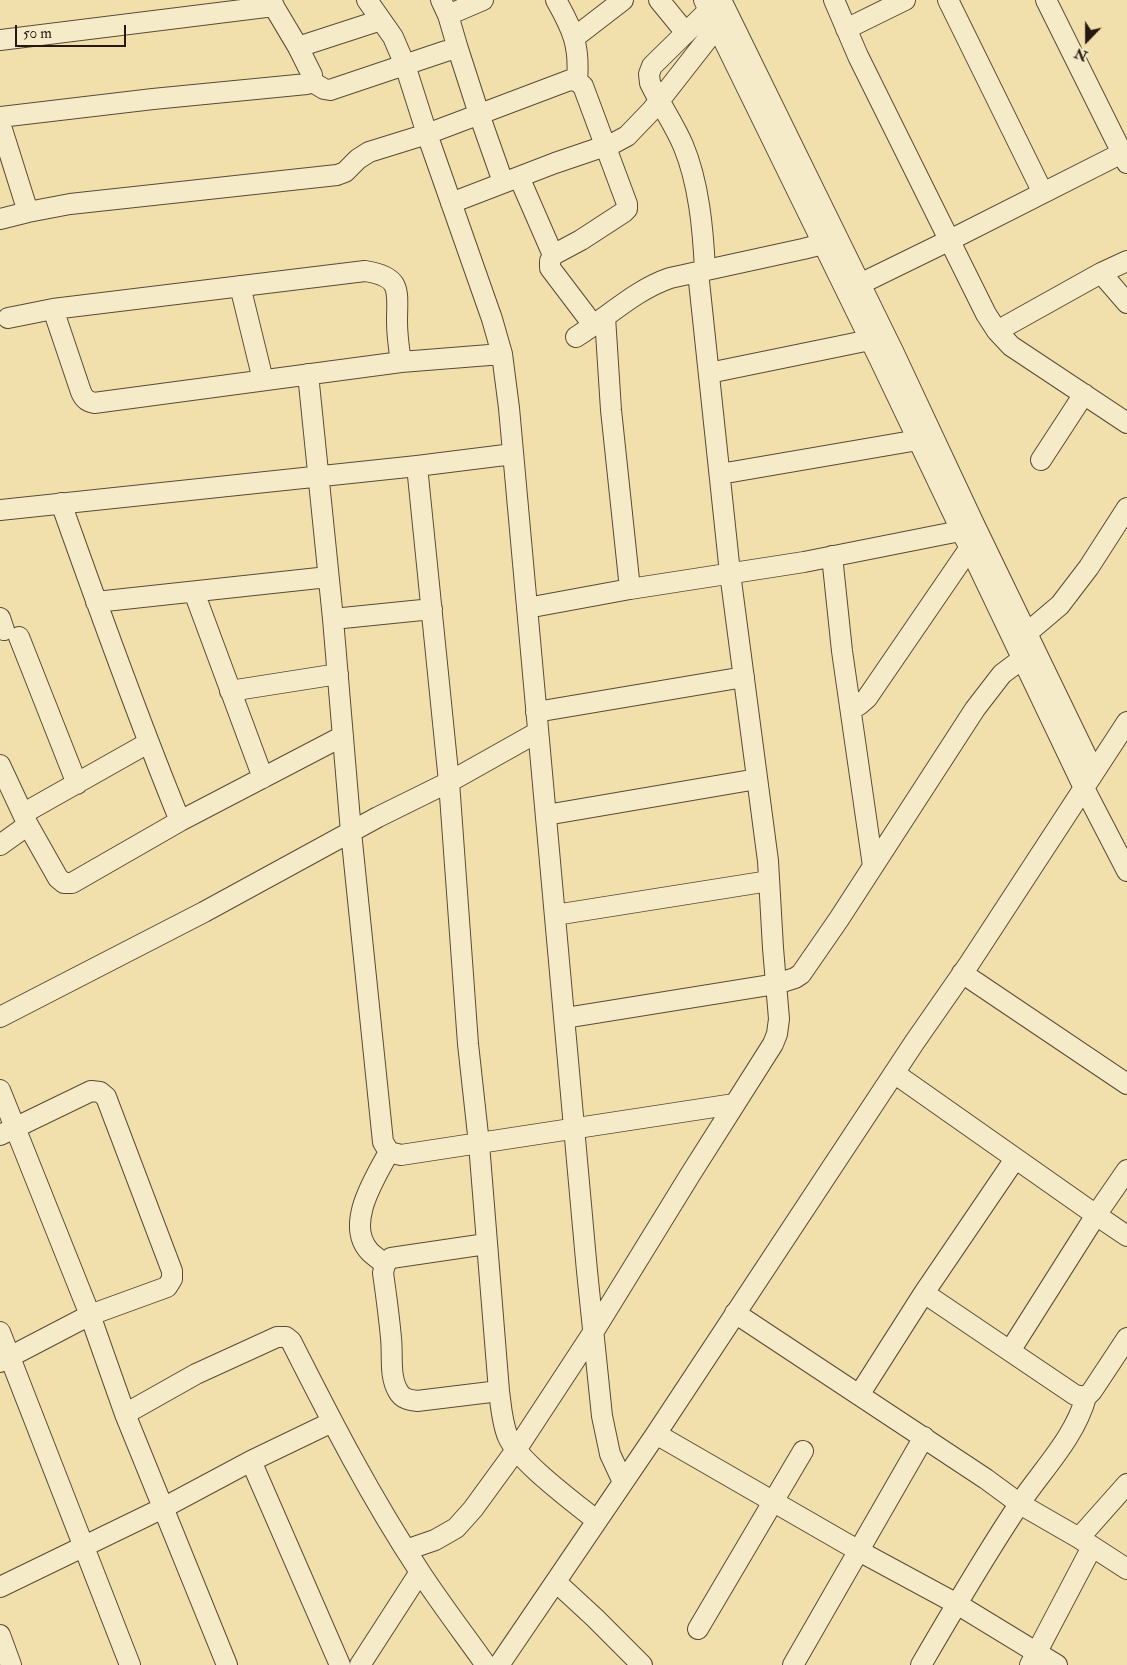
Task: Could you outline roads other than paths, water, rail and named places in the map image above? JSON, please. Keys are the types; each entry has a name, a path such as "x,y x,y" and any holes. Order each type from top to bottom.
{"street":[{"path":"367,0 393,37 405,65 427,134 492,318 502,354 513,454 602,1416 610,1454 623,1482"},
{"path":"483,0 445,8 478,114 511,180 553,255"},
{"path":"556,0 575,37 578,53 577,81"},
{"path":"575,37 623,0"},
{"path":"659,0 686,33"},
{"path":"834,0 858,56 986,314 997,331 1011,346 1127,423"},
{"path":"846,29 904,0"},
{"path":"948,0 1043,193"},
{"path":"860,284 1043,193 1124,158 1046,0"},
{"path":"0,40 272,3 298,47 312,75 312,81"},
{"path":"406,1550 435,1540 456,1528 473,1509 516,1450 594,1331 773,1044 777,1034 780,1019 768,861 730,573 709,374 702,271 704,239 692,170 682,143 650,83 649,74 652,66 686,33 717,11"},
{"path":"451,203 606,146 627,136 659,102 717,11"},
{"path":"717,11 830,241 870,340 964,540 1029,655 1089,780 1127,871"},
{"path":"298,47 381,20"},
{"path":"312,81 324,89 330,90 458,48"},
{"path":"0,219 70,204 337,175 345,172 358,158 369,152 427,134 570,80 577,81 583,86 627,204 627,209 581,240 553,255 550,261 550,268 599,322 611,410 630,588"},
{"path":"0,117 179,96 307,84 312,81"},
{"path":"0,123 28,212"},
{"path":"576,336 653,284 670,278 830,241"},
{"path":"830,241 860,284 1027,633 1029,655"},
{"path":"997,331 1101,273 1127,261"},
{"path":"8,318 53,309 365,271 380,274 391,281 397,292 397,335 401,362"},
{"path":"1101,273 1127,303"},
{"path":"240,286 263,380"},
{"path":"53,309 81,392 88,402 104,403 401,362 502,354"},
{"path":"709,374 870,340"},
{"path":"308,374 333,619 350,832 382,1142 389,1152 401,1155 734,1104"},
{"path":"1041,460 1084,394"},
{"path":"720,474 918,440"},
{"path":"0,510 417,466 513,454"},
{"path":"417,466 449,782 468,1044 499,1391 508,1436 516,1450 538,1472 597,1521"},
{"path":"61,503 148,742 180,821"},
{"path":"1027,633 1060,605 1089,567 1127,508"},
{"path":"527,608 630,588 832,556 964,540"},
{"path":"851,709 867,698 964,540"},
{"path":"832,556 842,650 873,866"},
{"path":"96,602 328,577"},
{"path":"194,592 263,778"},
{"path":"333,619 432,609"},
{"path":"8,628 77,784"},
{"path":"565,1018 776,984 801,974 840,919 975,709 1002,674 1029,655"},
{"path":"230,691 338,674"},
{"path":"536,712 744,677"},
{"path":"499,1665 656,1434 1127,722"},
{"path":"0,1017 204,912 350,832 449,782 538,732"},
{"path":"0,766 58,878 64,882 72,883 180,821 343,736"},
{"path":"0,845 26,819 77,784 148,742"},
{"path":"546,815 757,779"},
{"path":"555,915 769,881"},
{"path":"962,973 1127,1084"},
{"path":"894,1073 1127,1236"},
{"path":"0,1090 8,1131 90,1315 125,1414 227,1665"},
{"path":"5,1359 90,1315 167,1287 172,1279 172,1271 106,1097 100,1092 91,1091 8,1131"},
{"path":"385,1264 369,1251 361,1234 360,1217 366,1195 389,1152"},
{"path":"859,1395 1014,1158"},
{"path":"1010,1351 1096,1215 1127,1170"},
{"path":"486,1244 391,1258 385,1264 383,1273 392,1369 398,1392 406,1399 418,1401 499,1391"},
{"path":"924,1293 1075,1395 1086,1397"},
{"path":"735,1313 986,1478 1020,1504 1127,1569"},
{"path":"0,1332 5,1359 130,1665"},
{"path":"125,1414 196,1374 277,1337 286,1337 291,1341 332,1422 406,1550 486,1665"},
{"path":"921,1665 1020,1504 1075,1425 1086,1397 1092,1391 1127,1338"},
{"path":"0,1587 163,1508 251,1461 332,1422"},
{"path":"656,1434 858,1551 957,1604 1033,1659 1057,1665"},
{"path":"793,1665 924,1437"},
{"path":"698,1629 803,1451"},
{"path":"251,1461 340,1665"},
{"path":"1033,1659 1085,1542 1127,1484"},
{"path":"360,1665 420,1572"},
{"path":"556,1582 642,1665"},
{"path":"0,1635 11,1665"}]}
